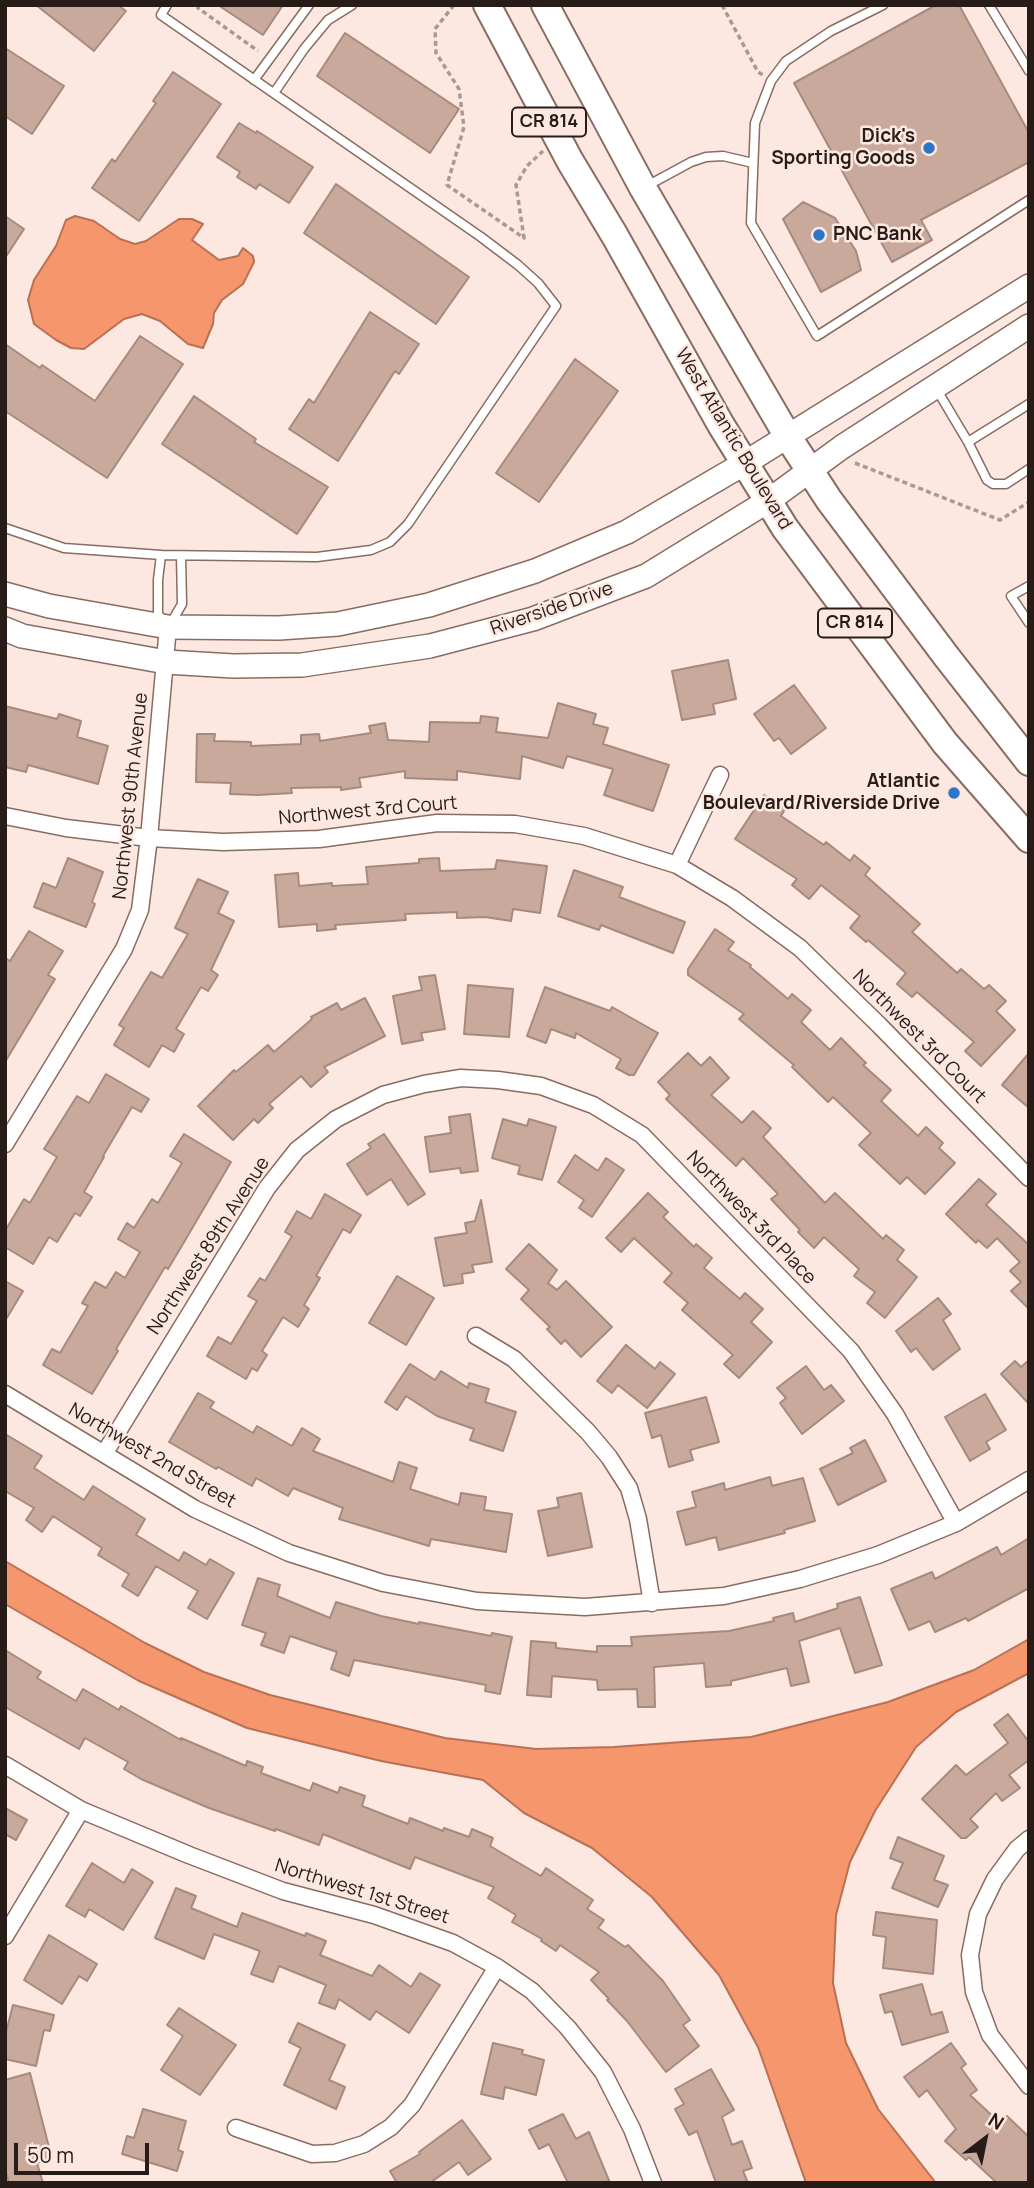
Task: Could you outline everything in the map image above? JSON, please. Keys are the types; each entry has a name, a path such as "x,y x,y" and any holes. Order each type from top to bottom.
{"main road":[{"name":"West Atlantic Boulevard","path":"487,5 570,161 785,528 945,743 1023,824"},
{"name":"CR 814","path":"545,5 643,188 788,437 829,500 1029,762"}],"street":[{"path":"5,594 48,606 168,627 279,628 338,624 429,605 535,571 627,532 788,437 1029,286"},
{"name":"Riverside Drive","path":"5,629 22,636 166,662 233,666 302,665 430,646 520,622 646,576 768,501 935,386 1029,326"},
{"name":"Northwest 90th Avenue","path":"5,1144 124,949 140,910 168,627"},
{"path":"677,864 720,775"},
{"name":"Northwest 3rd Court","path":"5,816 66,828 149,838 223,842 305,839 437,823 515,824 584,836 677,864 732,898 800,948 889,1034 1029,1178"},
{"name":"Northwest 3rd Place","path":"424,1084 461,1078 541,1086 593,1105 642,1135 851,1351 895,1414 956,1523"},
{"name":"Northwest 89th Avenue","path":"104,1454 267,1188 298,1150 336,1119 383,1095 424,1084"},
{"path":"475,1336 514,1359 588,1432 609,1457 629,1488 638,1519 652,1604"},
{"name":"Northwest 2nd Street","path":"5,1394 195,1510 289,1553 383,1583 477,1601 585,1607 652,1604 724,1596 800,1579 878,1555 956,1523 1029,1480"},
{"name":"Northwest 1st Street","path":"5,1765 81,1810 188,1855 284,1891 374,1915 453,1943 497,1967 533,1991 568,2028 603,2072 632,2129 653,2183"},
{"path":"5,1936 81,1810"},
{"path":"1029,1839 1017,1849 995,1879 978,1914 970,1955 974,1992 990,2035 1029,2086"},
{"path":"236,2128 312,2154 335,2153 363,2144 391,2127 412,2105 497,1967"}],"lane":[{"path":"5,528 64,548 161,555 317,557 371,550 390,542 408,524 556,306 538,284 509,258 161,15 167,5"},
{"path":"254,80 309,5"},
{"path":"883,5 811,43 786,61 771,81 755,123 751,223 817,336 1029,200"},
{"path":"989,5 1029,71"},
{"path":"274,93 312,39 328,20 346,7"},
{"path":"643,188 691,162 706,157 723,156 753,163"},
{"path":"935,386 968,442 982,473 993,484 1006,484 1029,469"},
{"path":"968,442 1029,404"},
{"path":"161,555 158,614 168,627 182,604 181,556"},
{"path":"1029,586 1011,596 1029,623"}],"path":[{"path":"200,5 198,8 256,52 267,45"},
{"path":"454,5 435,29 436,53 459,89 464,127 447,185 524,238 516,185 527,166 545,150"},
{"path":"722,5 758,72 771,81"},
{"path":"855,463 1000,520 1029,502"}],"shaded area":[{"path":"75,216 94,221 120,239 135,244 146,241 179,219 192,219 203,224 192,240 219,260 238,256 243,248 253,256 254,262 243,284 222,300 214,313 213,324 203,348 188,344 160,321 142,314 124,319 84,349 71,348 34,324 28,300 34,280 56,246 66,220"},
{"path":"5,1561 145,1643 204,1672 270,1695 445,1738 536,1749 614,1747 751,1737 888,1702 974,1670 1029,1639 1029,1673 956,1712 916,1747 875,1811 850,1862 836,1915 833,1983 846,2043 878,2109 936,2183 806,2183 758,2047 719,1975 652,1897 592,1848 524,1813 483,1780 381,1761 247,1728 139,1681 5,1604"}],"building":[{"path":"36,5 118,5 126,11 94,51"},
{"path":"218,5 283,5 263,35"},
{"name":"Dick's Sporting Goods","path":"936,5 959,5 1029,133 1029,162 921,220 932,240 892,262 794,83"},
{"path":"345,33 459,109 430,153 317,76"},
{"path":"5,48 64,86 32,134 5,116"},
{"path":"173,72 221,104 139,221 92,188 112,159 115,162 156,103 153,101"},
{"path":"239,123 256,133 257,131 313,167 289,203 259,184 256,189 237,177 240,172 217,157"},
{"path":"336,184 469,277 436,324 304,233"},
{"name":"PNC Bank","path":"803,202 835,218 856,251 861,270 821,292 783,219"},
{"path":"5,216 24,229 5,258"},
{"path":"370,312 419,344 399,374 395,371 338,461 289,429 309,399 314,403"},
{"path":"140,336 183,364 107,478 5,411 5,344 95,401"},
{"path":"575,359 618,391 539,502 496,473"},
{"path":"194,396 256,439 254,442 328,487 297,534 162,444"},
{"path":"728,660 736,699 713,704 715,714 682,720 672,671"},
{"path":"794,685 826,728 791,754 779,738 774,741 754,714"},
{"path":"558,703 596,714 593,724 608,728 603,744 669,765 653,811 604,795 613,769 567,756 563,768 522,756 520,779 457,771 457,780 405,778 405,771 359,778 361,787 341,790 341,787 291,788 292,793 258,795 230,794 231,783 196,782 197,734 215,734 214,741 251,742 251,746 301,744 301,735 319,734 320,741 371,733 369,726 385,723 388,740 429,742 430,722 480,723 481,716 498,718 496,732 548,738"},
{"path":"5,706 57,719 59,714 81,721 77,737 108,746 98,784 28,765 26,772 5,767"},
{"path":"764,795 785,809 781,816 824,845 826,842 850,861 854,855 870,868 865,875 920,924 912,932 957,973 961,969 984,989 989,985 1006,1001 996,1011 1015,1030 981,1066 965,1051 974,1042 917,992 912,997 897,984 906,973 850,928 860,916 821,885 809,899 792,885 797,879 735,839"},
{"path":"68,858 103,872 86,927 34,907 43,883 56,888"},
{"path":"439,858 440,871 495,869 497,860 547,866 540,913 513,909 511,921 485,917 457,918 457,912 405,914 406,920 335,925 336,929 317,931 317,924 279,927 275,875 298,873 299,886 368,884 366,867 419,863 419,859"},
{"path":"574,870 623,887 619,897 685,922 673,953 601,925 599,930 558,916"},
{"path":"198,879 228,892 218,913 234,921 211,970 218,975 208,991 201,987 176,1029 184,1034 174,1052 162,1045 149,1067 114,1045 124,1028 119,1025 151,972 162,978 188,934 175,928"},
{"path":"715,929 734,942 728,950 751,965 750,967 788,999 792,994 811,1010 801,1022 830,1050 841,1038 866,1063 863,1065 891,1090 881,1101 918,1136 926,1127 943,1143 939,1148 955,1163 925,1194 907,1177 900,1184 859,1145 871,1133 833,1097 828,1102 792,1067 794,1065 739,1019 744,1014 688,975 688,969"},
{"path":"29,931 63,951 48,975 55,979 5,1062 5,958 10,961"},
{"path":"435,975 445,1029 421,1033 423,1040 402,1044 393,996 422,990 419,977"},
{"path":"468,985 513,989 509,1037 464,1034"},
{"path":"545,987 610,1011 612,1007 658,1033 634,1075 616,1068 621,1059 576,1033 575,1038 551,1029 546,1043 527,1036"},
{"path":"365,998 385,1036 324,1067 328,1072 311,1087 301,1076 269,1104 273,1108 258,1123 254,1119 233,1140 198,1106 234,1070 236,1072 268,1045 274,1052 312,1019 311,1017 337,1003 341,1010"},
{"path":"688,1053 701,1066 710,1057 729,1078 711,1095 742,1123 753,1111 771,1128 763,1137 825,1203 835,1193 883,1239 886,1235 904,1250 897,1260 917,1277 885,1318 867,1303 875,1292 854,1276 859,1269 824,1237 814,1248 771,1199 778,1194 743,1158 736,1166 666,1099 670,1095 658,1082"},
{"path":"1029,1053 1029,1108 1002,1085"},
{"path":"106,1074 149,1099 141,1112 132,1107 103,1156 84,1192 92,1197 80,1216 75,1213 57,1242 49,1237 33,1264 5,1247 5,1231 24,1199 30,1203 57,1157 44,1149 77,1096 89,1103"},
{"path":"470,1114 478,1171 461,1173 460,1168 430,1172 425,1137 451,1133 449,1117"},
{"path":"503,1119 527,1126 529,1119 556,1127 542,1180 518,1174 520,1166 492,1158"},
{"path":"184,1134 231,1162 168,1269 165,1267 92,1394 43,1365 52,1349 60,1353 88,1306 82,1303 95,1282 106,1288 116,1272 125,1278 140,1252 118,1239 127,1223 134,1228 152,1199 158,1203 182,1163 170,1156"},
{"path":"384,1134 425,1194 408,1205 391,1179 367,1195 347,1164 371,1148 368,1144"},
{"path":"575,1155 598,1171 606,1158 624,1170 592,1217 579,1208 584,1200 558,1182"},
{"path":"979,1179 996,1194 986,1205 1029,1245 1029,1309 1011,1291 1021,1282 1010,1271 1020,1262 997,1238 987,1248 978,1240 976,1243 946,1214"},
{"path":"648,1193 668,1212 663,1217 694,1247 696,1244 712,1258 704,1268 740,1299 745,1293 763,1309 751,1322 772,1342 739,1378 724,1364 733,1355 682,1310 688,1303 664,1282 672,1273 634,1238 621,1252 606,1238"},
{"path":"325,1194 361,1215 350,1233 343,1229 316,1276 320,1278 304,1305 309,1309 298,1327 283,1317 262,1351 267,1355 257,1371 252,1368 246,1379 207,1356 218,1337 231,1344 257,1301 248,1296 260,1278 265,1281 292,1236 285,1232 297,1211 311,1219"},
{"path":"481,1200 492,1262 472,1265 474,1272 462,1274 463,1283 444,1286 435,1238 467,1233 465,1223 475,1221"},
{"path":"529,1244 557,1270 548,1283 557,1290 566,1281 612,1327 581,1357 565,1340 561,1344 547,1329 550,1327 521,1299 529,1290 506,1269"},
{"path":"397,1276 434,1298 406,1345 369,1323"},
{"path":"5,1281 23,1291 5,1321"},
{"path":"938,1298 951,1314 943,1320 960,1349 933,1370 916,1348 911,1352 896,1331"},
{"path":"626,1345 655,1369 660,1362 675,1374 647,1408 618,1385 612,1393 597,1381"},
{"path":"1029,1360 1029,1404 1001,1374 1015,1361 1021,1367"},
{"path":"410,1364 435,1380 441,1371 468,1388 469,1383 489,1389 485,1402 516,1412 503,1451 470,1440 474,1429 437,1416 406,1396 397,1410 385,1402"},
{"path":"806,1366 824,1390 831,1385 844,1401 802,1434 780,1403 786,1398 777,1388"},
{"path":"198,1393 214,1402 210,1408 253,1433 257,1426 292,1446 302,1428 320,1439 313,1451 393,1482 399,1462 417,1468 410,1489 459,1505 461,1493 486,1497 484,1510 512,1514 506,1552 431,1539 429,1546 339,1519 343,1508 293,1488 288,1496 256,1478 252,1486 218,1467 216,1469 169,1442"},
{"path":"985,1394 1006,1430 986,1442 990,1449 970,1461 945,1417"},
{"path":"706,1397 719,1442 690,1450 693,1460 669,1467 661,1435 652,1438 645,1413"},
{"path":"5,1434 42,1456 34,1468 84,1500 93,1486 145,1519 136,1535 179,1561 184,1552 206,1565 210,1559 234,1573 207,1619 188,1608 198,1591 156,1566 138,1596 122,1586 129,1574 98,1555 102,1548 53,1516 42,1532 26,1520 34,1508 5,1491"},
{"path":"865,1440 886,1481 838,1505 820,1469 853,1453 850,1448"},
{"path":"770,1477 772,1486 803,1478 815,1521 784,1530 785,1533 719,1550 716,1537 686,1545 677,1512 696,1507 692,1492 724,1483 725,1490"},
{"path":"581,1493 592,1547 548,1556 538,1511 559,1507 557,1498"},
{"path":"1029,1538 1029,1588 968,1621 966,1618 935,1632 930,1621 909,1630 891,1589 932,1572 935,1579 997,1547 1001,1555"},
{"path":"258,1578 280,1585 277,1596 330,1618 336,1602 419,1624 512,1637 500,1694 485,1691 486,1685 354,1660 349,1676 331,1669 337,1652 290,1636 284,1653 261,1645 266,1633 242,1625"},
{"path":"860,1597 882,1665 855,1673 840,1628 799,1641 809,1682 791,1686 787,1668 731,1681 731,1685 706,1687 704,1663 654,1667 655,1707 638,1707 637,1689 598,1690 597,1680 552,1676 551,1697 527,1695 531,1641 556,1643 556,1648 597,1652 597,1646 632,1646 631,1637 729,1631 774,1621 773,1618 793,1613 795,1622 838,1608 837,1604"},
{"path":"5,1650 41,1672 37,1678 76,1701 83,1689 119,1710 121,1706 181,1740 246,1766 247,1761 263,1767 261,1773 310,1791 313,1783 338,1793 340,1787 365,1796 362,1806 408,1824 410,1818 443,1831 444,1828 469,1837 472,1829 493,1838 490,1846 541,1876 546,1868 593,1900 587,1909 604,1920 598,1928 625,1947 628,1945 663,1981 690,2020 683,2025 699,2046 666,2072 591,1980 599,1972 560,1945 556,1951 541,1941 542,1939 512,1922 516,1915 488,1898 494,1887 415,1857 410,1869 323,1834 319,1845 209,1808 141,1779 124,1769 128,1762 85,1738 79,1749 5,1707"},
{"path":"1008,1714 1029,1742 1029,1760 1009,1775 1020,1788 1002,1801 996,1793 970,1819 978,1827 966,1838 961,1838 922,1799 956,1765 966,1775 1008,1743 994,1725"},
{"path":"5,1808 27,1820 16,1840 5,1834"},
{"path":"898,1837 944,1856 934,1880 948,1885 938,1907 892,1888 903,1863 890,1858"},
{"path":"92,1863 124,1883 132,1869 153,1882 123,1930 89,1909 85,1917 66,1906"},
{"path":"176,1888 196,1896 191,1908 237,1927 242,1913 326,1941 320,1955 372,1976 379,1965 411,1987 420,1973 440,1985 409,2033 376,2011 370,2020 339,1999 335,2009 319,2003 326,1985 279,1966 273,1982 251,1974 260,1951 214,1934 204,1959 155,1938"},
{"path":"876,1912 937,1920 933,1974 883,1968 886,1937 873,1935"},
{"path":"49,1935 97,1964 87,1981 79,1976 62,2004 24,1980"},
{"path":"922,1984 931,2015 942,2012 948,2032 902,2045 892,2011 885,2013 880,1995"},
{"path":"13,2005 54,2015 50,2031 44,2030 36,2066 5,2059 5,2036"},
{"path":"179,2008 236,2045 200,2095 161,2070 183,2036 167,2025"},
{"path":"298,2023 345,2045 329,2080 345,2087 336,2109 284,2085 301,2048 289,2042"},
{"path":"493,2043 523,2050 522,2054 544,2060 536,2095 505,2087 503,2099 481,2094"},
{"path":"951,2043 966,2064 961,2068 977,2090 970,2095 1000,2123 1007,2116 1029,2137 1029,2183 997,2183 969,2157 966,2160 945,2141 956,2129 927,2090 919,2097 904,2077"},
{"path":"711,2069 734,2110 722,2117 732,2145 742,2141 752,2168 743,2171 748,2183 716,2183 697,2131 689,2135 675,2109 684,2104 675,2089"},
{"path":"30,2073 52,2159 37,2163 43,2183 9,2183 5,2169 5,2080"},
{"path":"143,2109 186,2121 178,2150 183,2152 177,2171 122,2154 127,2136 134,2138"},
{"path":"563,2114 576,2139 589,2132 610,2183 568,2183 549,2144 539,2149 529,2130"},
{"path":"462,2120 491,2159 468,2175 459,2162 430,2183 397,2183 390,2171 420,2154 419,2152"}],"place":[{"name":"Dick's Sporting Goods","path":"929,148"},
{"name":"PNC Bank","path":"819,235"},
{"name":"Atlantic Boulevard/Riverside Drive","path":"954,793"}]}
